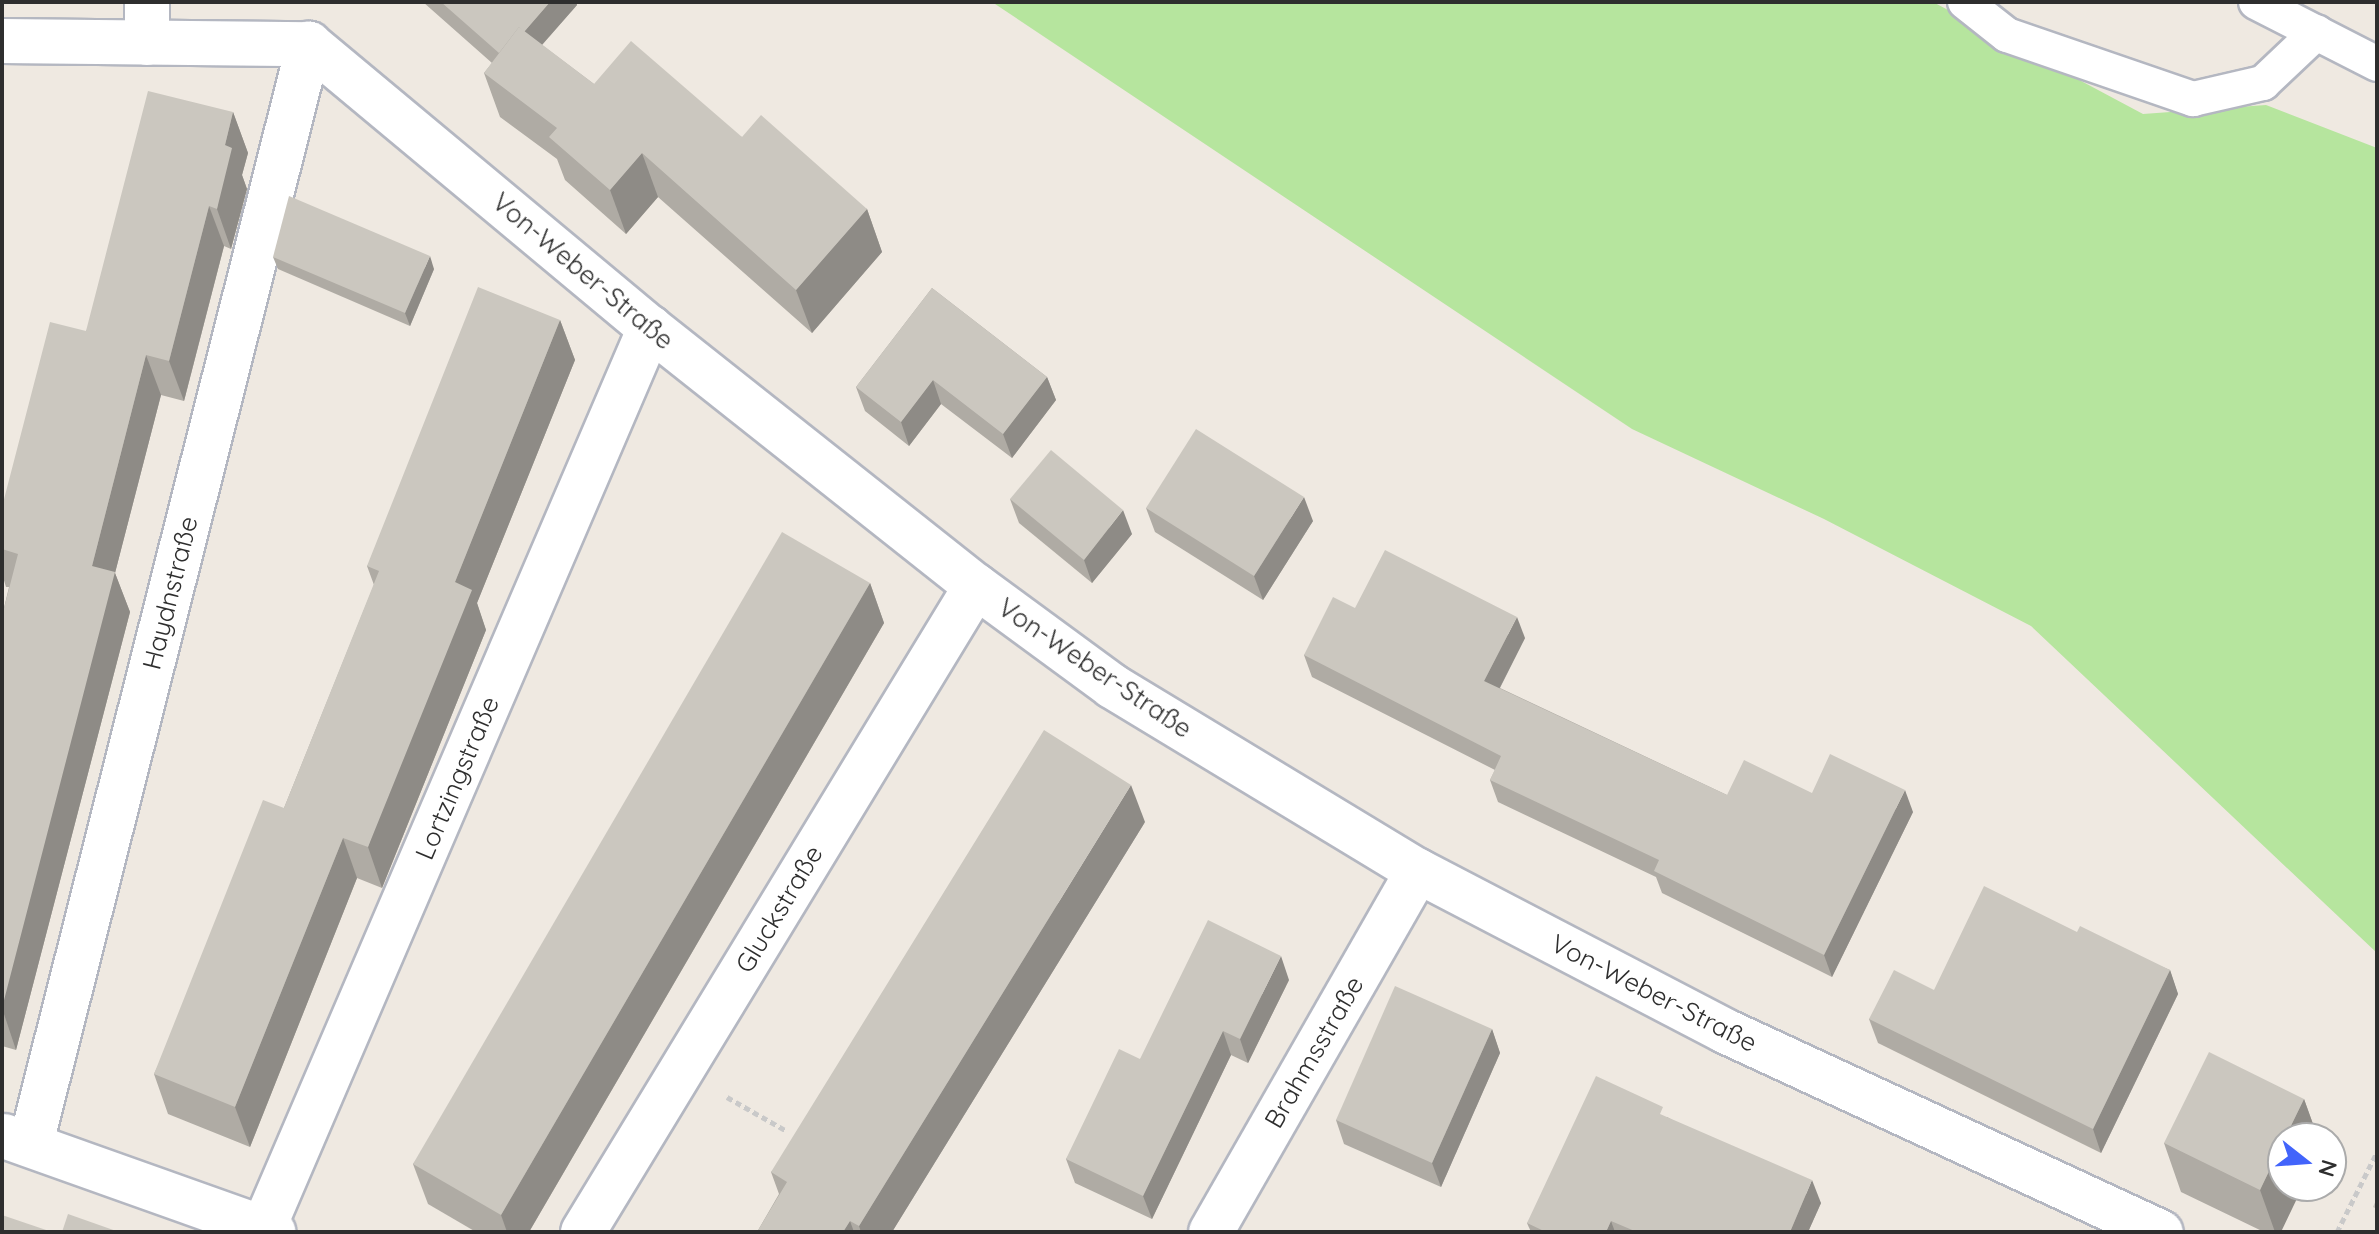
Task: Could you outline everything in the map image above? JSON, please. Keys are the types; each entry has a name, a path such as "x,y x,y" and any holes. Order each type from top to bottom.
{"street":[{"path":"2,41 147,23 309,44"},
{"name":"Von-Weber-Straße","path":"309,44 650,328 976,586 1112,686 1418,871 1725,1031 2161,1232"},
{"name":"Haydnstraße","path":"16,1139 309,44"},
{"name":"Lortzingstraße","path":"268,1230 650,328"},
{"name":"Gluckstraße","path":"583,1232 976,586"},
{"name":"Brahmsstraße","path":"1211,1232 1418,871"},
{"path":"16,1139 268,1230"}],"lane":[{"path":"1965,2 2007,35 2193,99 2263,83 2317,32"},
{"path":"2256,2 2377,64"}],"path":[{"path":"681,1070 785,1130"},
{"path":"2337,1232 2377,1152"}],"green space":[{"path":"992,2 1933,2 2143,114 2266,105 2377,148 2377,953 2031,626 1824,519 1632,429"}],"building":[{"path":"441,2 550,2 524,32 519,27 499,53"},
{"path":"519,27 594,84 631,41 742,137 761,115 867,209 796,290 642,153 610,190 549,137 557,128 484,73"},
{"path":"148,91 233,112 225,145 232,148 217,209 209,206 169,361 146,355 92,566 115,572 2,1008 2,616 18,554 2,549 2,507 50,322 86,331"},
{"path":"289,196 430,256 405,313 273,257"},
{"path":"478,287 560,320 455,582 472,590 368,847 343,838 235,1107 154,1074 263,800 284,808 379,571 367,566"},
{"path":"932,288 1047,377 1003,434 933,380 901,422 856,387"},
{"path":"1196,429 1304,497 1254,576 1146,508"},
{"path":"1051,450 1123,510 1084,560 1010,499"},
{"path":"782,532 870,583 501,1215 413,1164"},
{"path":"1385,550 1517,617 1484,681 1727,795 1744,760 1812,793 1830,754 1905,790 1824,955 1654,871 1659,860 1490,780 1501,756 1304,655 1333,597 1355,608"},
{"path":"1044,730 1131,785 859,1226 850,1221 843,1232 757,1232 787,1182 771,1172"},
{"path":"1984,886 2077,932 2080,926 2170,970 2093,1129 1869,1019 1894,970 1934,990"},
{"path":"1208,920 1281,956 1240,1039 1223,1031 1143,1196 1066,1159 1119,1049 1140,1059"},
{"path":"1395,986 1492,1029 1432,1163 1336,1120"},
{"path":"2209,1052 2304,1099 2293,1122 2267,1122 2267,1175 2260,1190 2164,1143"},
{"path":"1596,1076 1663,1107 1660,1114 1812,1180 1790,1232 1637,1232 1611,1221 1606,1232 1546,1232 1527,1223"},
{"path":"68,1214 119,1232 62,1232"},
{"path":"2,1215 52,1232 2,1232"}]}
